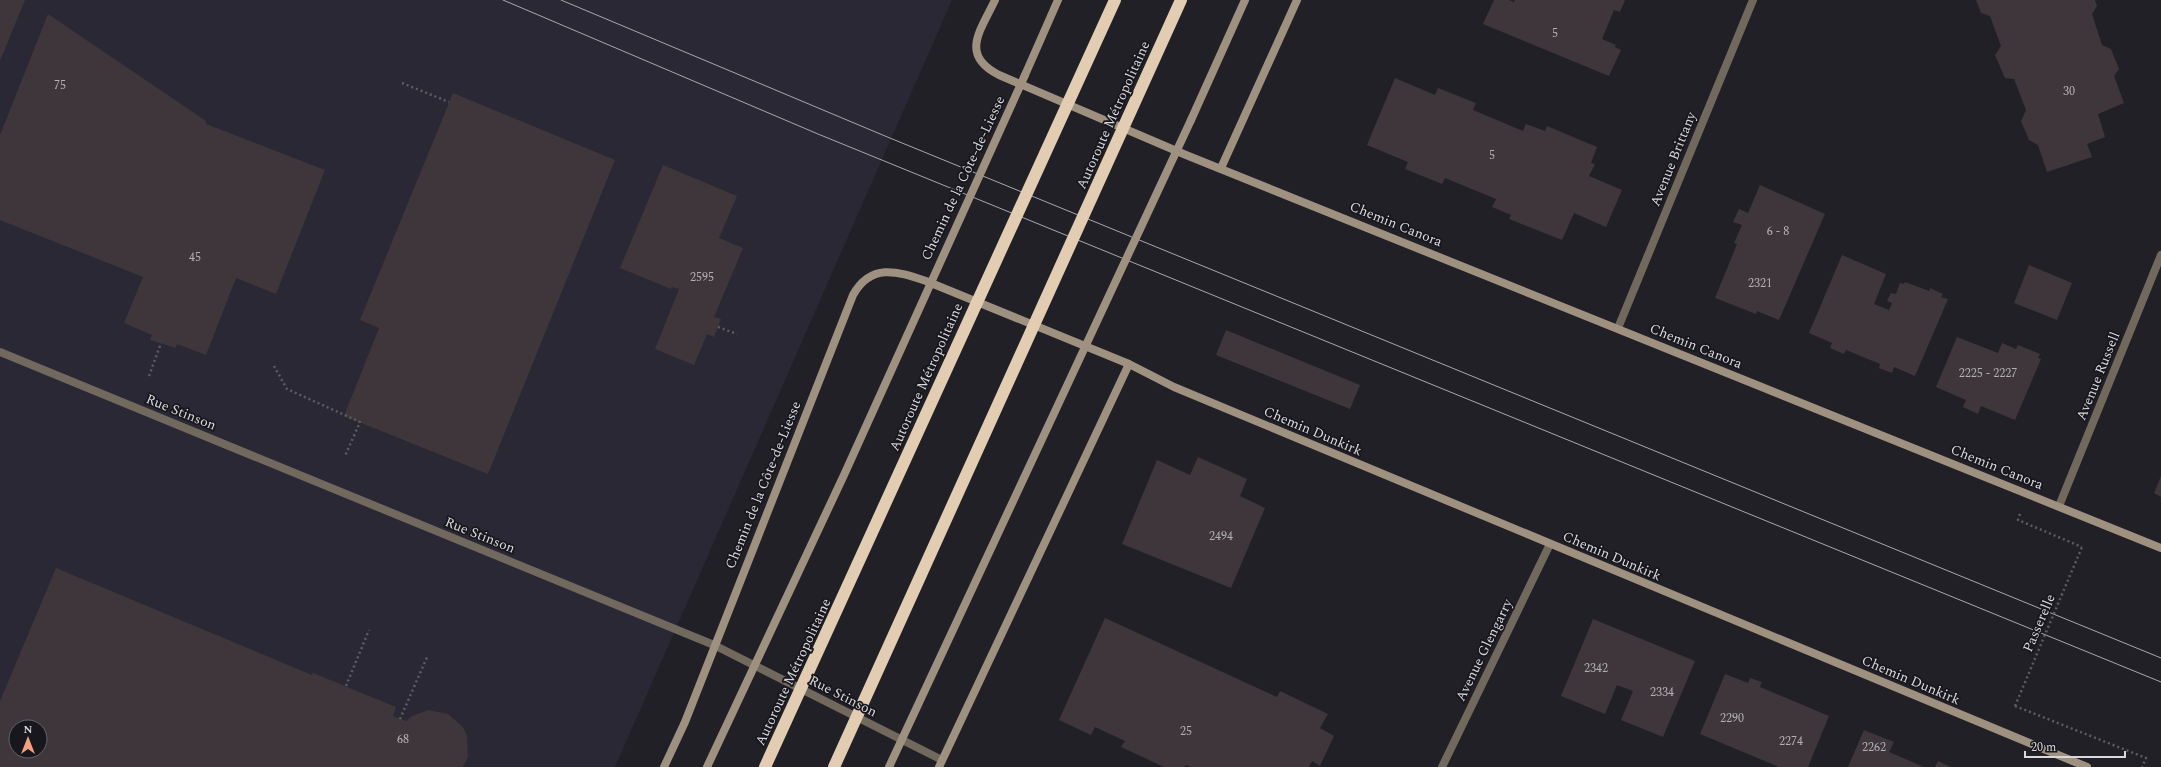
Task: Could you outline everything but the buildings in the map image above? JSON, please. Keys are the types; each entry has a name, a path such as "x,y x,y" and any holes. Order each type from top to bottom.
{"highway":[{"name":"Autoroute Métropolitaine","path":"765,767 1115,0"},
{"name":"Autoroute Métropolitaine","path":"834,767 1181,0"}],"street":[{"name":"Chemin de la Côte-de-Liesse","path":"995,0 979,34 975,49 979,61 990,71 1186,155 1222,168"},
{"name":"Chemin de la Côte-de-Liesse","path":"707,767 847,468 1058,0"},
{"path":"889,767 1191,120 1245,0"},
{"path":"1222,168 1297,0"},
{"name":"Avenue Brittany","path":"1618,328 1753,0"},
{"name":"Chemin Canora","path":"1222,168 2161,548"},
{"name":"Avenue Russell","path":"2059,506 2161,255"},
{"name":"Chemin de la Côte-de-Liesse","path":"664,767 685,722 842,321 853,295 863,280 871,275 883,272 897,272 912,276 1129,364"},
{"name":"Rue Stinson","path":"0,352 714,645 941,764"},
{"path":"941,764 1129,364"},
{"name":"Chemin Dunkirk","path":"1129,364 1174,387 2087,767"},
{"name":"Avenue Glengarry","path":"1442,767 1550,544"}],"path":[{"path":"402,82 449,102"},
{"path":"718,327 737,334"},
{"path":"149,376 162,343"},
{"path":"274,366 286,389 360,422 345,456"},
{"name":"Passerelle","path":"2022,509 2018,520 2082,547 2015,706 2146,758 2142,767"},
{"path":"346,686 369,630"},
{"path":"400,719 428,655"}],"shaded area":[{"path":"0,0 952,0 615,767 0,767"}],"tram line":[{"path":"503,0 818,134 2161,682"},
{"path":"561,0 885,136 2161,658"}]}
